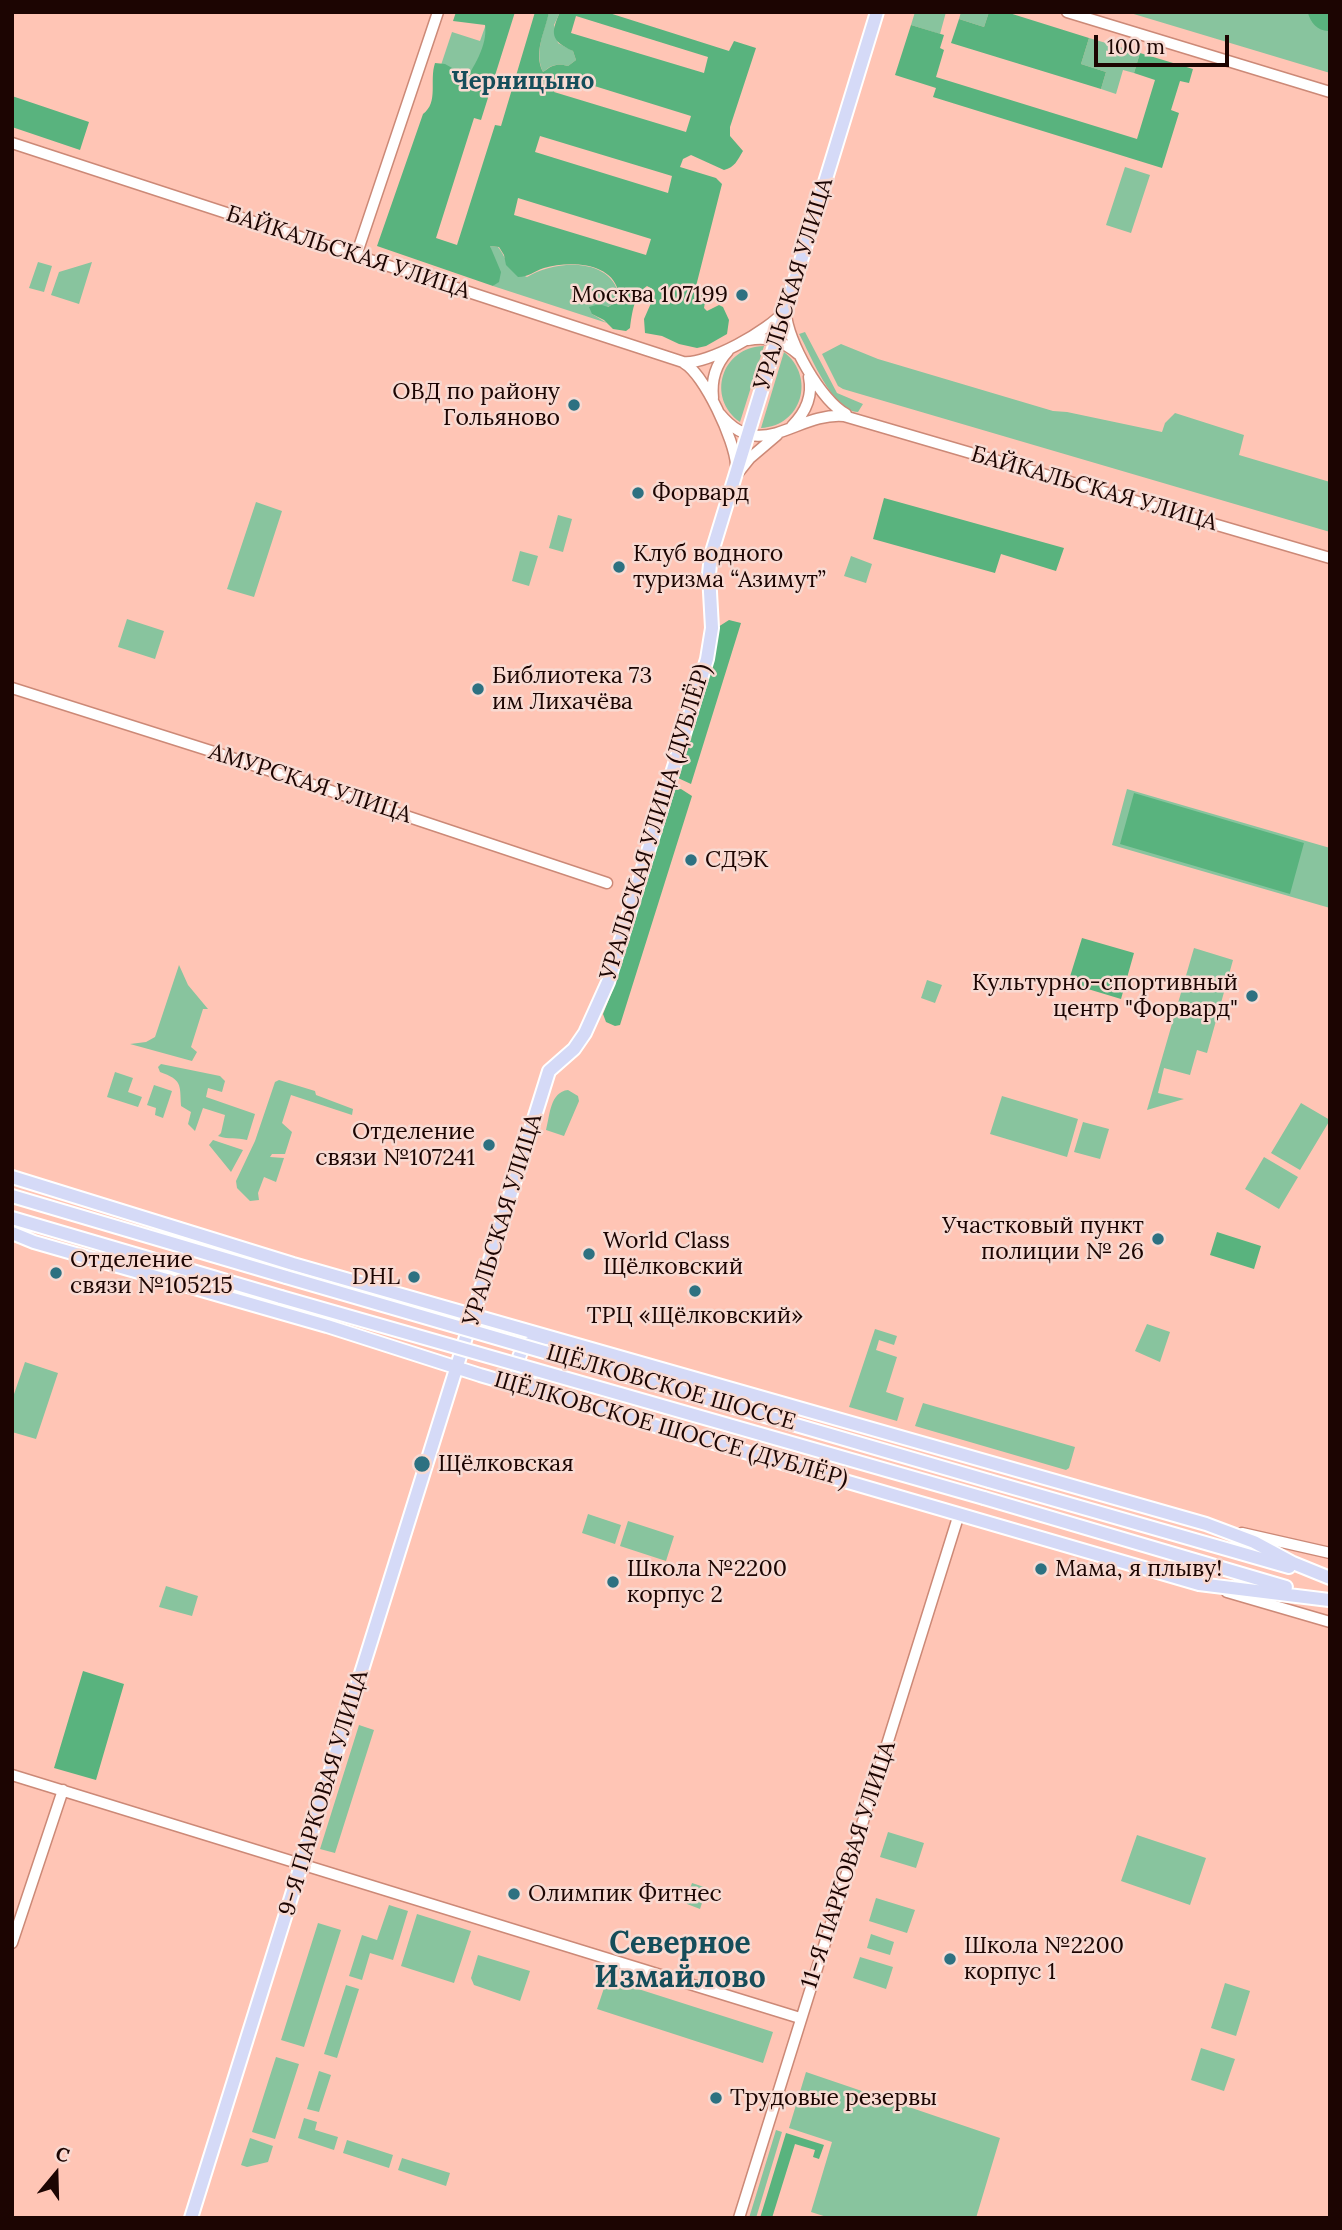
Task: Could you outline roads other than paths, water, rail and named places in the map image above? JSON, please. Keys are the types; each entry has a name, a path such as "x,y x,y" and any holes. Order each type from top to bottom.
{"main road":[{"name":"УРАЛЬСКАЯ УЛИЦА","path":"711,555 877,12"},
{"name":"УРАЛЬСКАЯ УЛИЦА (ДУБЛЁР)","path":"549,1071 574,1049 585,1033 608,982 707,659 712,628 709,573 711,555"},
{"name":"УРАЛЬСКАЯ УЛИЦА","path":"457,1368 549,1071"},
{"path":"12,1177 257,1253 1206,1524 1254,1542 1293,1563 1330,1578"},
{"name":"ЩЁЛКОВСКОЕ ШОССЕ","path":"12,1196 1330,1578"},
{"name":"ЩЁЛКОВСКОЕ ШОССЕ","path":"12,1219 984,1498 1329,1600"},
{"name":"ЩЁЛКОВСКОЕ ШОССЕ (ДУБЛЁР)","path":"12,1234 327,1326 457,1368 1199,1584"},
{"path":"539,1392 518,1371 517,1360 526,1344 552,1337"},
{"name":"9-Я ПАРКОВАЯ УЛИЦА","path":"191,2218 457,1368"},
{"path":"1199,1584 1329,1600"}],"street":[{"path":"356,256 438,12"},
{"path":"1067,12 1330,92"},
{"name":"БАЙКАЛЬСКАЯ УЛИЦА","path":"12,143 683,362"},
{"path":"683,362 698,362 734,346 776,321 786,308"},
{"path":"735,480 742,466 793,425 807,407 811,384 787,325 786,308"},
{"path":"762,338 776,340 798,354 830,403 844,414 859,419 824,416 780,433 767,436 748,435 736,429 718,411 712,382 722,358 734,346 762,338"},
{"path":"683,362 694,371 718,411 736,456 735,480"},
{"name":"БАЙКАЛЬСКАЯ УЛИЦА","path":"859,419 1330,558"},
{"name":"АМУРСКАЯ УЛИЦА","path":"12,688 607,883"},
{"name":"11-Я ПАРКОВАЯ УЛИЦА","path":"739,2218 959,1514"},
{"path":"1206,1524 1330,1553"},
{"name":"ЩЁЛКОВСКОЕ ШОССЕ (ДУБЛЁР)","path":"1199,1584 1330,1622"},
{"path":"12,1775 800,2018"},
{"path":"12,1943 63,1790"}],"place":[{"name":"Москва 107199","path":"742,295"},
{"name":"ОВД по району Гольяново","path":"574,405"},
{"name":"Форвард","path":"638,493"},
{"name":"Клуб водного туризма “Азимут”","path":"619,567"},
{"name":"Библиотека 73 им Лихачёва","path":"478,689"},
{"name":"СДЭК","path":"691,860"},
{"name":"Культурно-спортивный центр \"Форвард\"","path":"1252,996"},
{"name":"Отделение связи №107241","path":"489,1145"},
{"name":"Участковый пункт полиции № 26","path":"1158,1239"},
{"name":"World Class Щёлковский","path":"589,1254"},
{"name":"Отделение связи №105215","path":"56,1273"},
{"name":"DHL","path":"414,1277"},
{"name":"ТРЦ «Щёлковский»","path":"695,1291"},
{"name":"Щёлковская","path":"422,1464"},
{"name":"Мама, я плыву!","path":"1041,1569"},
{"name":"Школа №2200 корпус 2","path":"613,1582"},
{"name":"Олимпик Фитнес","path":"514,1894"},
{"name":"Школа №2200 корпус 1","path":"950,1959"},
{"name":"Трудовые резервы","path":"716,2098"}],"district":[{"name":"Черницыно","path":"523,82"},
{"name":"Северное Измайлово","path":"680,1961"}]}
